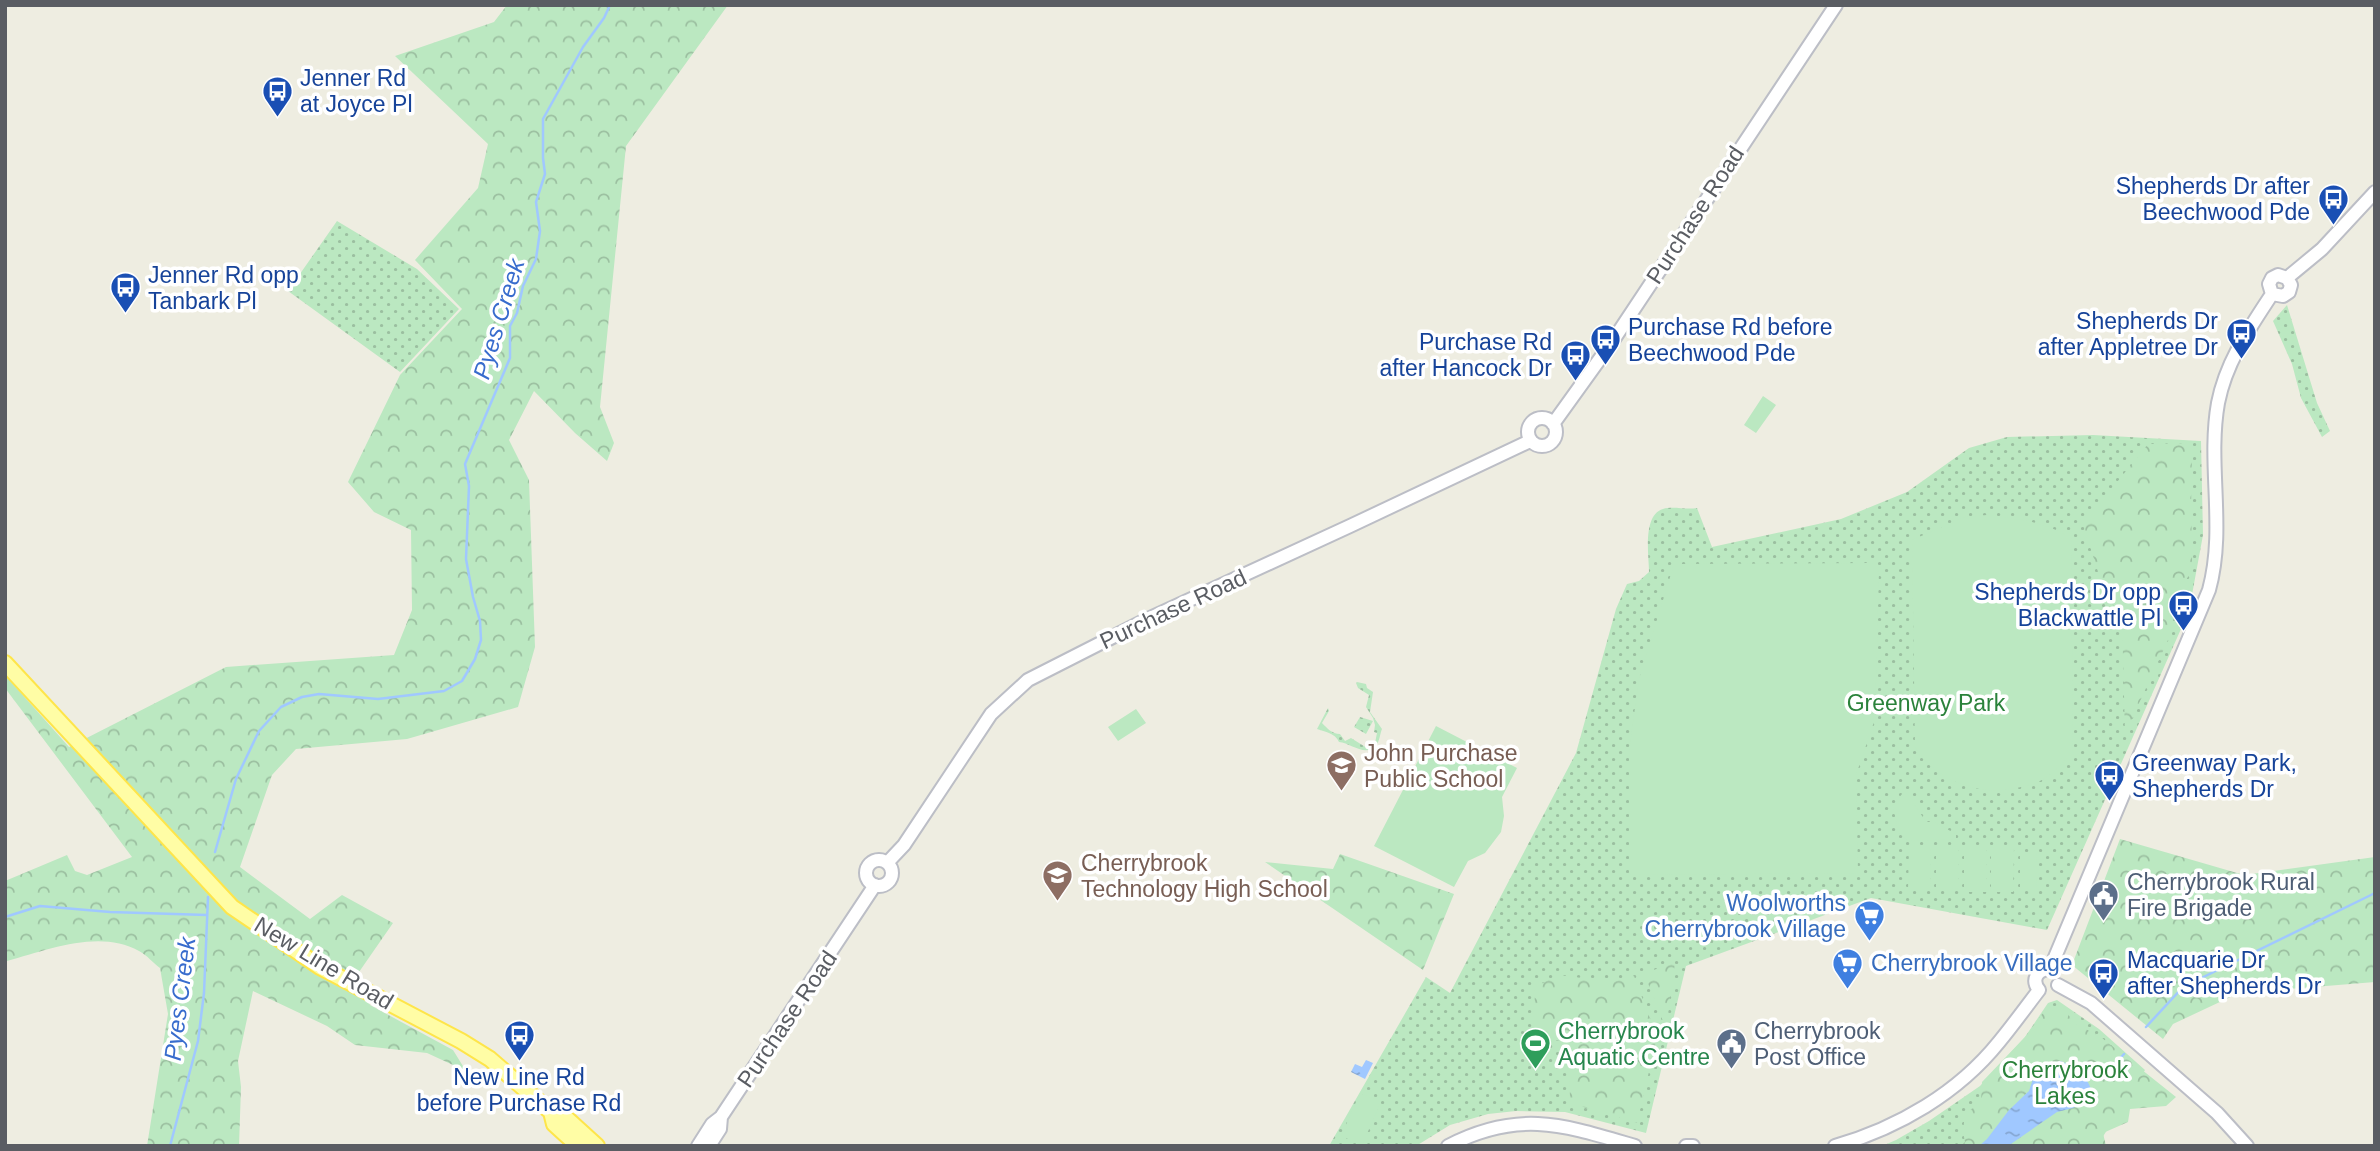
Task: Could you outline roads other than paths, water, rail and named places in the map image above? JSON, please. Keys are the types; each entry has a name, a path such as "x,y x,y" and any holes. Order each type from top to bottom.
{"main road":[{"name":"Purchase Road","path":"1553,424 1612,342 1836,5"},
{"path":"2050,969 2209,590 2216,550 2215,431 2219,402 2236,352 2272,294 2283,296 2289,292 2291,285 2287,278 2322,249 2375,192"},
{"path":"1543,418 1553,424 1556,434 1549,445 1541,446 1530,440 1529,427 1535,420 1543,418"},
{"name":"Purchase Road","path":"887,863 904,845 991,714 1028,680 1148,619 1360,522 1530,440"},
{"name":"New Line Road","path":"5,663 232,907 320,967 490,1059 551,1112 564,1116 597,1146"},
{"path":"876,860 887,863 891,872 890,879 883,885 875,885 868,880 867,868 876,860"},
{"name":"Purchase Road","path":"698,1146 712,1124 722,1117 875,885"},
{"path":"2039,990 2051,992 2058,985 2058,977 2050,969"},
{"path":"2039,990 2035,983 2036,975 2042,970 2050,969"},
{"path":"2058,985 2091,1003 2217,1113 2247,1146"},
{"path":"1836,1146 1893,1125 1945,1094 1998,1044 2039,990"},
{"name":"New Line Road","path":"551,1112 555,1124 578,1146"},
{"name":"Purchase Road","path":"709,1146 720,1129 722,1117"},
{"path":"1448,1146 1497,1127 1533,1123 1569,1127 1635,1146"},
{"path":"1686,1146 1693,1146"}],"water":[{"path":"1366,1060 1373,1063 1365,1079 1351,1072 1355,1064 1362,1067"},
{"path":"2061,1061 2082,1075 2089,1084 2093,1097 2073,1108 2057,1112 2008,1146 1979,1146 2029,1091 2033,1079 2041,1069"}],"waterway":[{"name":"Pyes Creek","path":"215,852 236,779 259,731 281,707 302,697 319,694 378,699 444,691 462,681 475,659 481,640 480,621 466,559 469,486 465,464 510,358 510,326 517,313 523,286 536,259 540,231 536,202 545,174 543,119 610,5"},
{"path":"2146,1027 2183,987 2375,893"},
{"name":"Pyes Creek","path":"170,1146 198,1041 204,993 208,897"},
{"path":"5,917 40,906 110,912 207,915"},
{"path":"2102,1078 2124,1054"}],"place":[{"name":"Jenner Rd at Joyce Pl","path":"277,118"},
{"name":"Shepherds Dr after Beechwood Pde","path":"2333,226"},
{"name":"Jenner Rd opp Tanbark Pl","path":"125,315"},
{"name":"Shepherds Dr after Appletree Dr","path":"2241,361"},
{"name":"Purchase Rd before Beechwood Pde","path":"1605,367"},
{"name":"Purchase Rd after Hancock Dr","path":"1575,382"},
{"name":"Shepherds Dr opp Blackwattle Pl","path":"2184,632"},
{"name":"John Purchase Public School","path":"1341,793"},
{"name":"Greenway Park, Shepherds Dr","path":"2109,803"},
{"name":"Cherrybrook Technology High School","path":"1058,903"},
{"name":"Cherrybrook Rural Fire Brigade","path":"2104,922"},
{"name":"Woolworths Cherrybrook Village","path":"1869,943"},
{"name":"Cherrybrook Village","path":"1848,990"},
{"name":"Macquarie Dr after Shepherds Dr","path":"2104,1000"},
{"name":"New Line Rd before Purchase Rd","path":"519,1063"},
{"name":"Cherrybrook Aquatic Centre","path":"1535,1071"},
{"name":"Cherrybrook Post Office","path":"1731,1071"}],"park label":[{"name":"Greenway Park","path":"1926,703"},
{"name":"Cherrybrook Lakes","path":"2065,1083"}]}
